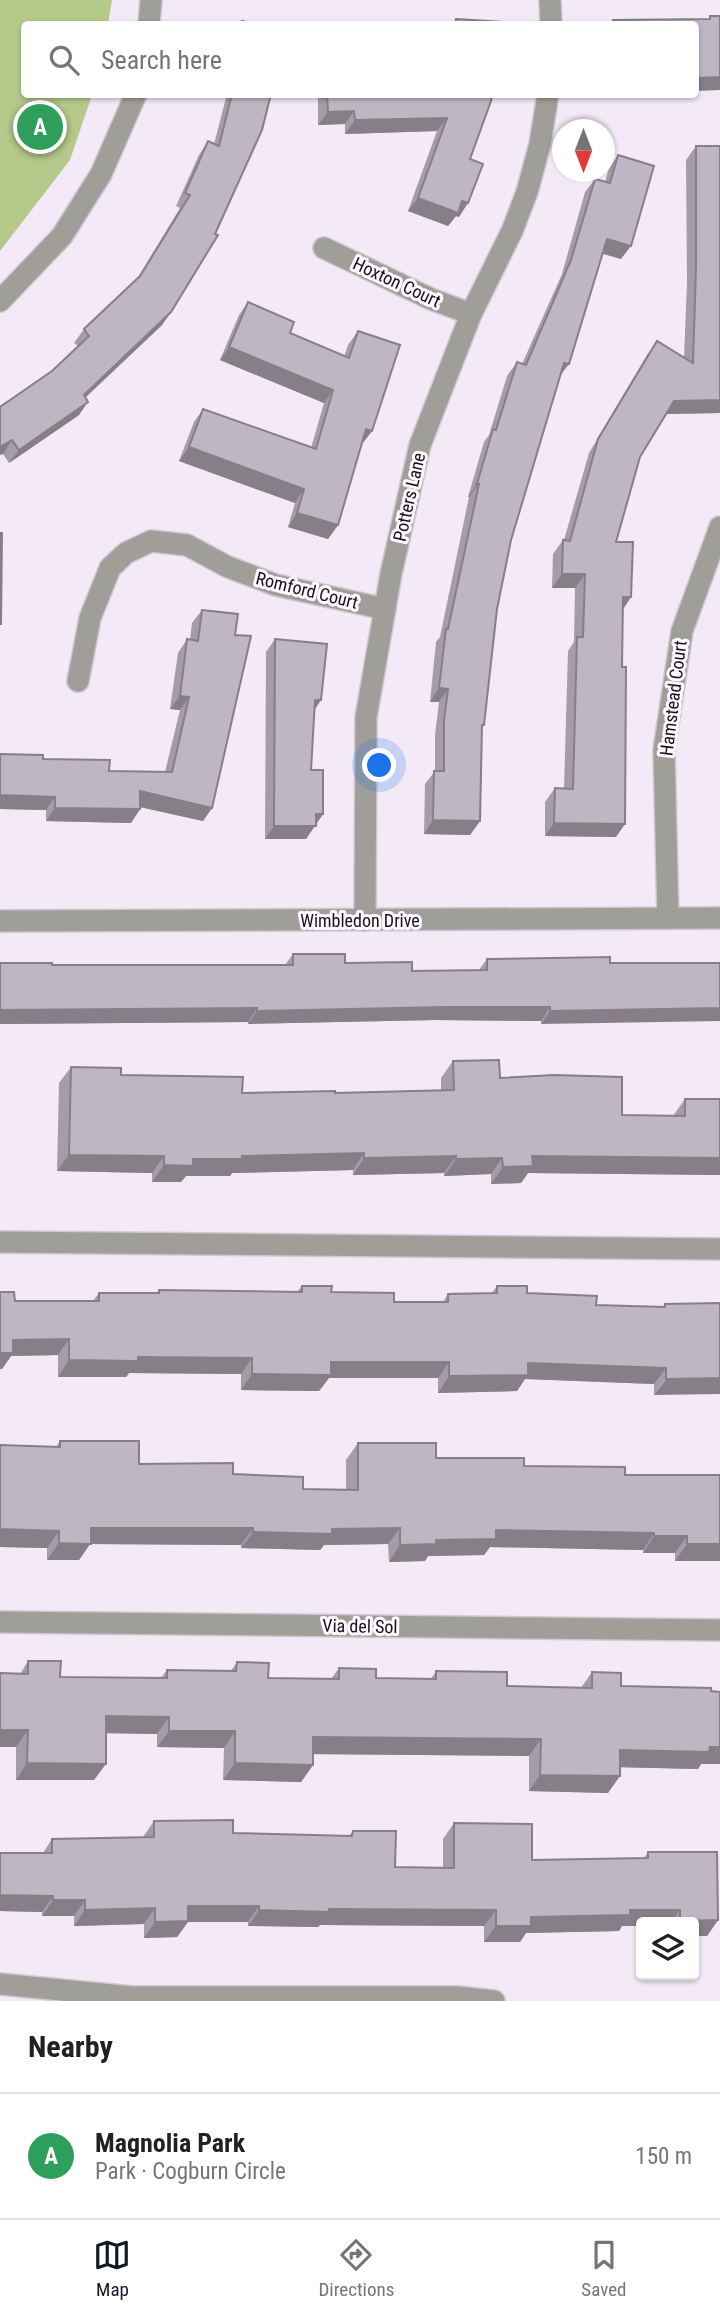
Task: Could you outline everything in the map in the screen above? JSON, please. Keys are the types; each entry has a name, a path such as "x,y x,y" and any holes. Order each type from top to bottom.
{"street":[{"path":"149,21 151,0"},
{"path":"550,0 551,21"},
{"path":"0,301 62,236 101,174 134,98"},
{"name":"Potters Lane","path":"365,920 366,717 385,609 420,445 471,314 512,231 527,192 540,144 547,98"},
{"name":"Hoxton Court","path":"324,248 431,299 471,314"},
{"name":"Hamstead Court","path":"668,918 664,750 682,631 720,527"},
{"name":"Romford Court","path":"78,681 90,618 110,568 126,553 151,541 187,545 228,567 276,586 385,609"},
{"name":"Wimbledon Drive","path":"0,921 720,918"},
{"path":"0,1242 720,1249"},
{"name":"Via del Sol","path":"0,1622 720,1630"},
{"path":"0,1984 132,1997 458,1997 494,2001"}],"green space":[{"path":"0,0 112,0 108,21 21,21 21,98 91,98 70,160 0,251"}],"building":[{"path":"710,16 720,16 720,77 699,78 699,21 613,21 613,20 710,19"},
{"path":"456,19 487,21 456,21"},
{"path":"231,98 270,98 262,130 215,234 218,235 171,312 84,395 88,402 19,450 12,440 0,447 0,407 52,371 89,336 84,329 140,276 190,195 185,193 208,141 219,146"},
{"path":"327,98 491,98 470,159 483,164 468,203 462,201 458,213 418,198 447,118 355,120 354,111 328,112"},
{"path":"696,146 720,146 720,400 674,401 640,457 616,542 633,542 631,597 623,597 622,667 626,667 625,824 554,823 555,788 573,789 577,637 583,637 585,574 562,574 563,540 570,541 598,439 657,341 693,363"},
{"path":"618,155 654,166 631,246 607,239 569,364 564,363 511,540 497,609 482,725 480,821 433,820 434,771 444,771 444,721 448,689 439,688 446,629 477,484 517,362 526,365 571,260 594,182 615,182"},
{"path":"248,302 294,322 290,333 349,358 358,331 400,345 372,431 366,429 338,525 297,513 304,489 189,447 203,409 316,449 333,390 229,347"},
{"path":"2,533 1,624 0,624"},
{"path":"202,610 238,614 235,635 251,636 212,808 140,791 140,809 55,808 55,797 0,795 0,754 43,755 43,759 110,760 109,771 172,772 189,697 180,696 187,639 198,641"},
{"path":"275,639 327,644 321,700 315,700 311,770 323,770 323,814 316,814 316,826 274,826"},
{"path":"293,954 345,954 345,963 412,962 412,971 487,970 487,959 610,957 610,963 720,963 720,1008 550,1011 550,1007 257,1011 257,1008 0,1010 0,963 293,965"},
{"path":"499,1060 500,1078 554,1075 622,1077 622,1115 685,1116 685,1099 720,1099 720,1158 532,1156 533,1166 503,1167 502,1158 364,1158 364,1153 193,1159 193,1166 164,1165 164,1156 69,1155 71,1067 121,1068 121,1075 243,1077 242,1093 335,1093 454,1090 453,1061"},
{"path":"302,1286 332,1286 331,1292 394,1293 394,1302 448,1302 448,1294 497,1293 497,1286 527,1286 527,1293 597,1296 596,1305 665,1307 665,1304 720,1303 720,1378 666,1379 666,1368 528,1363 528,1375 449,1376 449,1362 331,1362 331,1375 252,1374 252,1358 138,1357 138,1361 69,1360 69,1339 13,1340 13,1353 0,1353 0,1292 14,1292 15,1301 99,1301 99,1293 159,1293 159,1290 302,1292"},
{"path":"60,1441 139,1441 139,1464 233,1463 233,1474 303,1477 303,1489 358,1490 358,1443 436,1443 436,1458 524,1458 524,1466 625,1467 625,1475 720,1475 720,1544 687,1544 687,1536 654,1536 654,1533 496,1530 496,1539 436,1540 436,1544 400,1545 400,1528 332,1529 332,1534 253,1532 253,1528 91,1528 91,1544 59,1543 59,1531 0,1529 0,1445 60,1447"},
{"path":"28,1661 61,1661 60,1677 167,1678 167,1670 236,1671 237,1662 269,1663 268,1678 339,1679 339,1668 376,1669 376,1678 436,1679 436,1671 507,1672 507,1686 592,1688 592,1672 621,1673 621,1686 711,1688 711,1691 720,1692 720,1747 710,1747 709,1752 620,1750 620,1776 540,1775 541,1739 313,1737 313,1765 235,1763 235,1731 169,1731 169,1717 106,1716 106,1764 27,1763 28,1730 0,1730 0,1673 28,1674"},
{"path":"233,1820 233,1833 352,1836 353,1831 396,1831 395,1867 454,1868 454,1823 532,1824 532,1860 648,1858 648,1852 717,1852 718,1920 680,1917 680,1910 630,1910 630,1915 531,1917 531,1926 496,1926 496,1910 329,1909 329,1912 259,1910 259,1906 188,1906 188,1921 155,1922 155,1908 85,1910 85,1900 53,1900 53,1896 0,1895 0,1853 52,1853 52,1839 154,1837 154,1821"}],"place":[{"name":"Magnolia Park","path":"40,127"}]}
